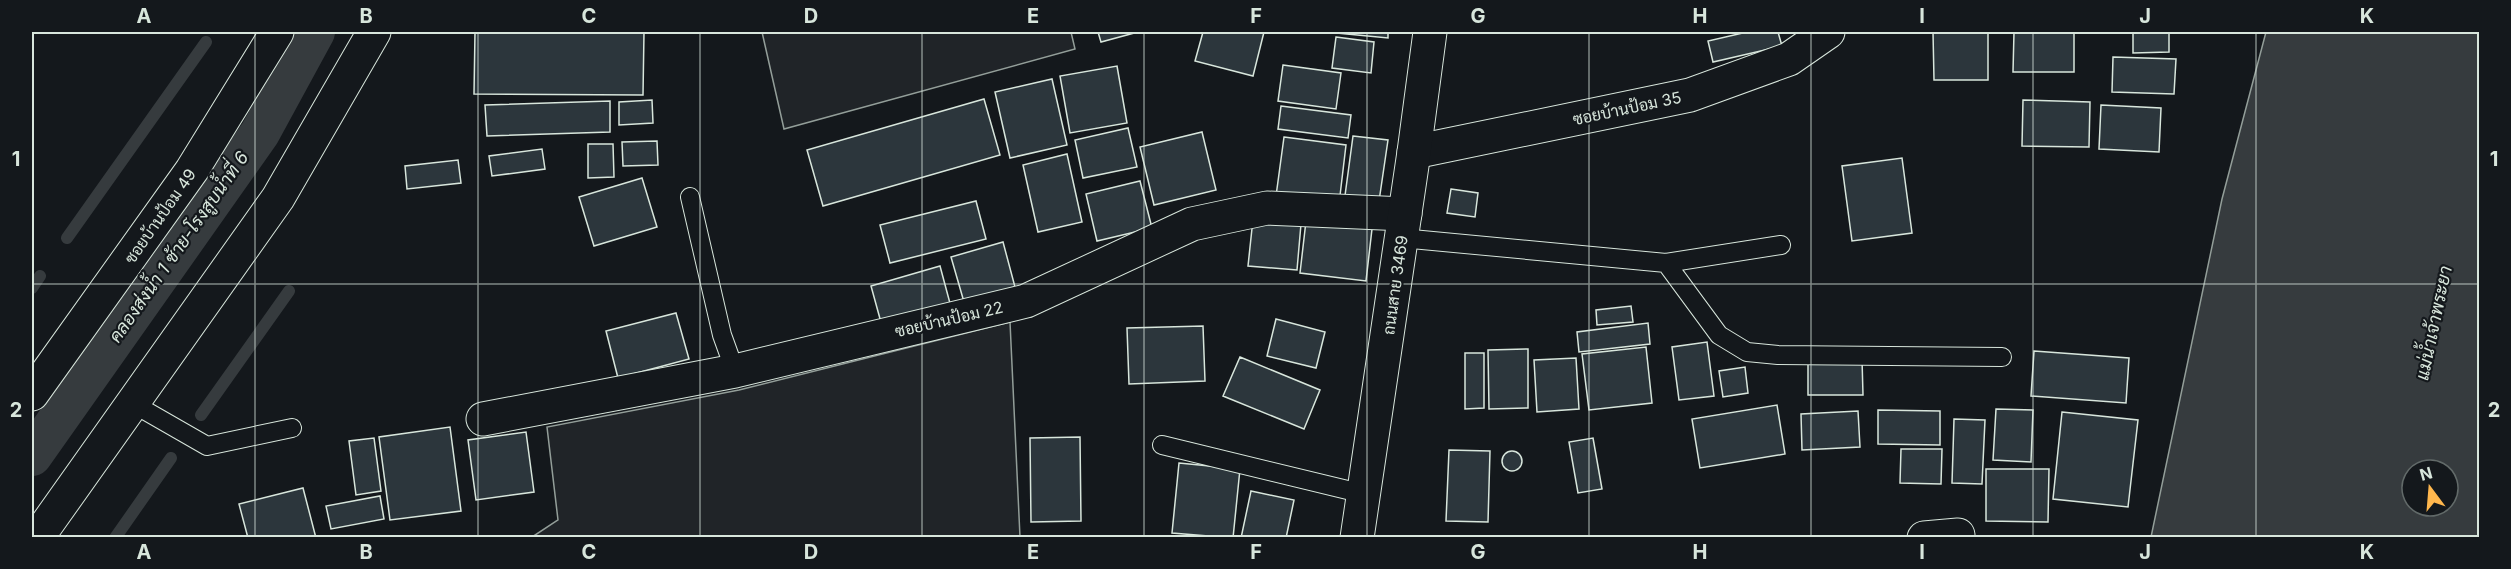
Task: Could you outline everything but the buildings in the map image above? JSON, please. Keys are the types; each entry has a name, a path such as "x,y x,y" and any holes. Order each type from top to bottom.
{"street":[{"name":"ซอยบ้านป้อม 49","path":"32,394 192,171 277,32"},
{"path":"37,537 278,198 374,32"},
{"name":"ถนนสาย 3469","path":"1357,537 1430,32"},
{"name":"ซอยบ้านป้อม 35","path":"1414,152 1690,95 1789,58 1828,32"},
{"name":"ซอยบ้านป้อม 22","path":"483,419 735,370 1026,301 1192,224 1267,208 1403,226"},
{"path":"1924,537 1958,535"}],"lane":[{"path":"690,196 722,335 735,370"},
{"path":"1403,226 1666,263 1782,245"},
{"path":"1666,263 1719,335 1747,352 1778,355 2002,357"},
{"path":"132,404 207,446 292,428"},
{"path":"1162,445 1364,494"}],"shaded area":[{"path":"762,32 1071,32 1075,49 784,129"},
{"path":"1010,322 1020,537 532,537 558,520 547,427 739,390"}],"water":[{"name":"แม่น้ำเจ้าพระยา","path":"2266,32 2479,32 2479,537 2151,537 2222,199"}],"waterway":[{"name":"คลองส่งน้ำ 1 ซ้าย-โรงสูบน้ำที่ 6","path":"32,456 260,133 315,32"},
{"path":"67,238 206,42"},
{"path":"32,288 40,276"},
{"path":"201,415 289,291"},
{"path":"115,538 171,458"}]}
